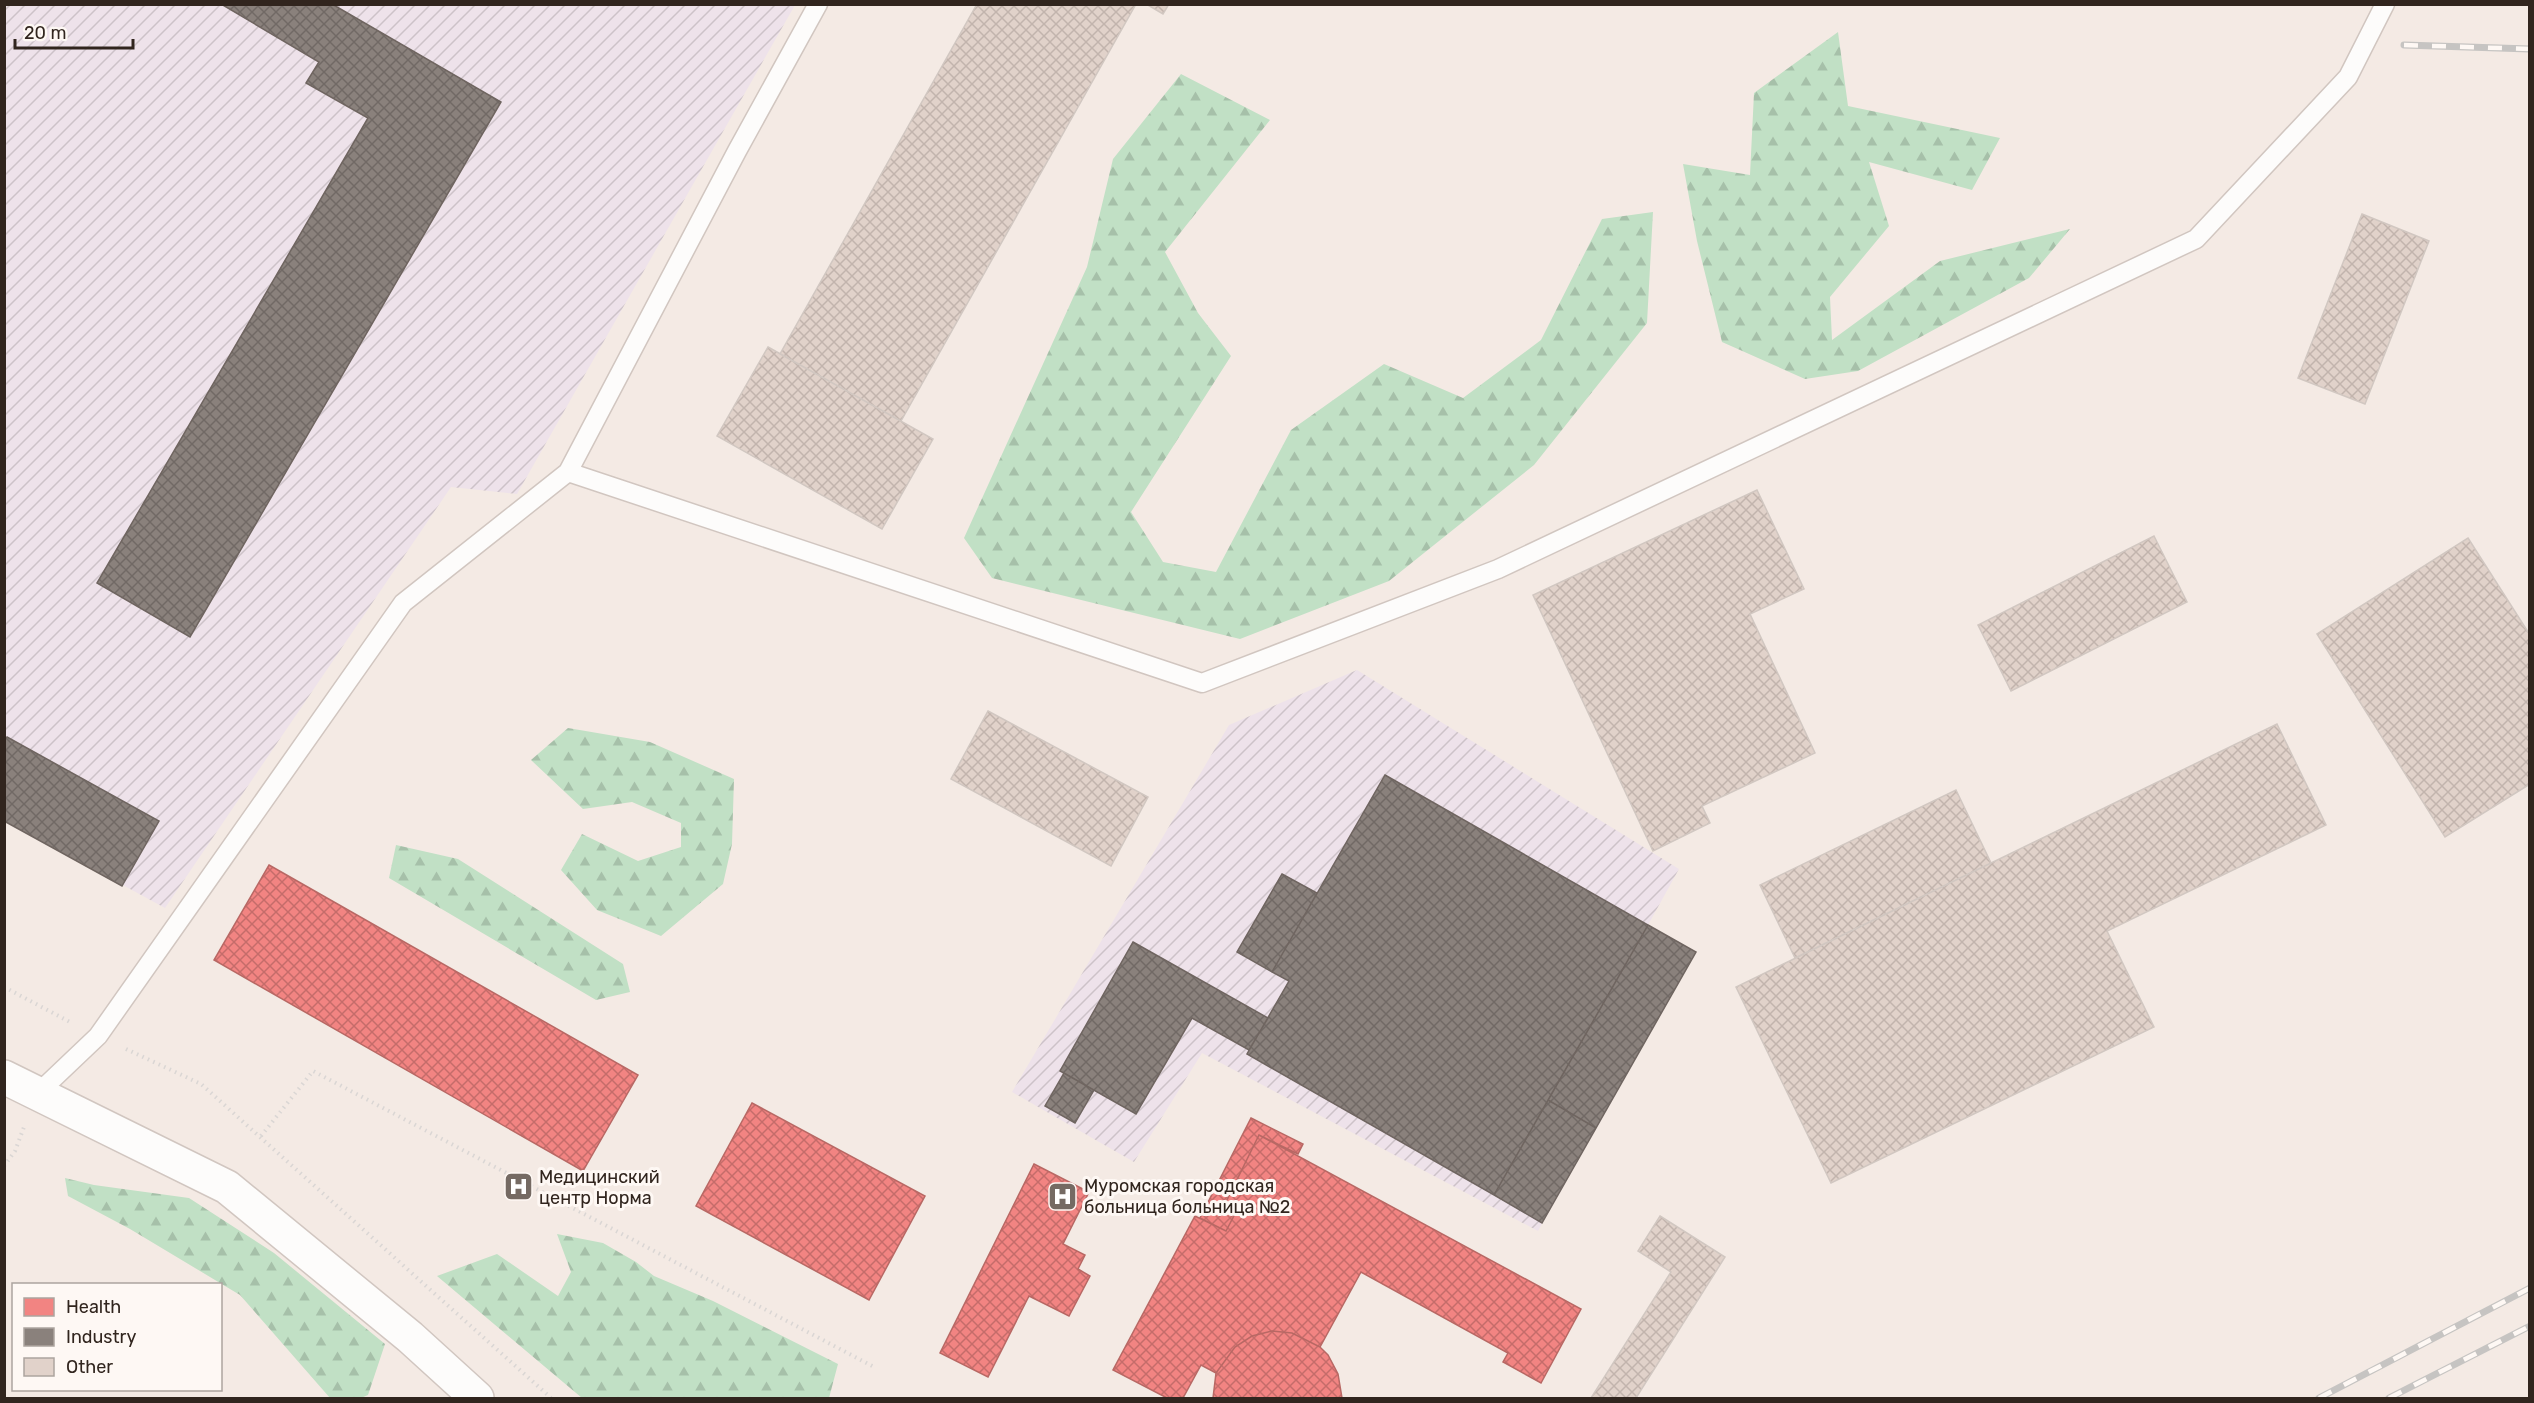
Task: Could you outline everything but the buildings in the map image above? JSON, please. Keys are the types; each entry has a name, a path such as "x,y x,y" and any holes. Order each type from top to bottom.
{"street":[{"path":"4,1077 227,1186 410,1337 477,1398"}],"lane":[{"path":"37,1094 98,1036 403,603 568,472 737,151 818,4"},
{"path":"568,472 1202,683 1498,569 2196,239 2348,77 2385,4"}],"path":[{"path":"4,987 98,1036 201,1084 551,1398"},
{"path":"261,1136 313,1071 876,1368"},
{"path":"4,1166 15,1151 37,1094"}],"shaded area":[{"path":"5,5 795,5 517,494 451,487 165,908 5,821"},
{"path":"1357,670 1679,869 1648,925 1696,952 1538,1231 1202,1053 1134,1162 1012,1092 1229,725"}],"green space":[{"path":"1838,32 1848,106 2000,138 1972,190 1869,162 1889,226 1830,297 1832,340 1940,261 2070,229 2029,278 1858,371 1805,379 1722,342 1697,241 1683,164 1750,175 1754,93"},
{"path":"1181,74 1270,120 1165,252 1198,313 1231,356 1131,512 1163,562 1216,572 1291,430 1384,364 1463,398 1541,340 1602,219 1653,212 1647,323 1534,465 1389,581 1240,639 992,578 964,538 1087,267 1113,159"},
{"path":"568,728 650,742 734,779 732,844 723,884 661,936 597,910 561,870 582,834 638,861 681,847 681,823 632,802 583,809 531,760"},
{"path":"396,845 458,859 623,964 630,992 596,1000 389,878"},
{"path":"65,1178 94,1185 189,1198 274,1253 385,1344 368,1395 361,1398 330,1398 240,1295 130,1229 68,1196"},
{"path":"557,1234 603,1243 636,1262 654,1276 713,1301 838,1364 829,1398 582,1398 437,1276 497,1254 558,1296 571,1272"}],"railway":[{"path":"2404,45 2530,49"},
{"path":"2319,1398 2530,1288"},
{"path":"2389,1398 2530,1326"}],"place":[{"name":"Медицинский центр Норма","path":"518,1187"},
{"name":"Муромская городская больница больница №2","path":"1063,1196"}]}
